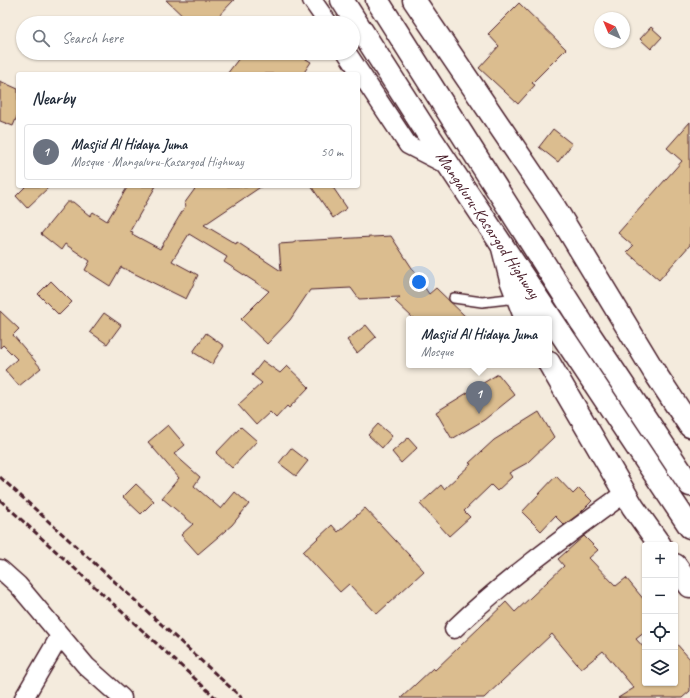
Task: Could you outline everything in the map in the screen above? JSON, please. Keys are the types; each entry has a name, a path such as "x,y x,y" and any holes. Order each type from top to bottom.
{"main road":[{"name":"Mangaluru-Kasargod Highway","path":"342,0 352,16"},
{"name":"Mangaluru-Kasargod Highway","path":"377,0 582,323 690,485"},
{"path":"414,0 555,208 655,373 690,426"},
{"name":"Mangaluru-Kasargod Highway","path":"360,28 551,316"},
{"path":"502,244 511,280 525,316"},
{"name":"Mangaluru-Kasargod Highway","path":"552,318 690,527"},
{"path":"552,368 625,493 658,542"},
{"path":"678,569 690,586"}],"street":[{"path":"312,0 323,16"},
{"path":"352,60 360,72"},
{"path":"360,73 408,145 451,167"},
{"path":"454,629 483,601 543,552 625,493"},
{"path":"0,569 18,585 86,666 122,698"},
{"path":"24,698 60,636"}],"lane":[{"path":"454,298 482,302 518,298"}],"building":[{"path":"166,0 234,0 219,16 183,16"},
{"path":"519,3 566,49 532,83 535,85 518,104 479,68 499,46 488,34"},
{"path":"651,27 662,37 651,49 640,39"},
{"path":"238,60 308,60 311,62 304,72 229,72"},
{"path":"0,81 16,88 16,119 13,126 0,121"},
{"path":"690,122 690,245 659,280 627,252 633,246 618,233 682,161 667,148"},
{"path":"553,129 572,144 558,162 539,147"},
{"path":"24,188 48,188 27,208 16,196"},
{"path":"127,188 155,188 130,231 133,232 132,234 160,249 186,205 184,204 196,188 259,188 204,225 236,244 237,242 281,271 279,244 293,243 297,241 391,236 429,294 436,288 465,316 411,316 395,301 400,297 359,299 351,288 310,290 290,320 267,344 241,319 269,291 224,262 227,257 189,234 172,261 198,275 186,299 121,267 110,286 85,270 90,261 65,244 61,250 41,234 67,202 73,202 90,216 93,212 107,221"},
{"path":"312,188 333,188 347,208 333,218"},
{"path":"51,281 72,302 59,315 38,294"},
{"path":"0,311 19,329 13,335 41,368 19,386 5,370 17,359 3,345 0,348"},
{"path":"104,313 121,325 107,344 90,332"},
{"path":"366,325 376,337 357,353 347,340"},
{"path":"206,333 224,346 212,364 193,352"},
{"path":"263,361 280,373 287,366 309,387 289,408 287,406 276,418 270,412 256,425 238,405 262,383 252,375"},
{"path":"498,374 515,395 484,420 452,439 436,412"},
{"path":"539,412 554,437 527,463 509,473 512,477 497,491 491,485 464,511 470,517 449,536 420,504 441,485 444,489 494,440"},
{"path":"378,424 392,436 382,448 368,435"},
{"path":"168,425 185,445 174,454 200,477 194,486 221,509 235,492 249,504 232,525 198,554 181,535 193,524 162,498 179,478 148,442"},
{"path":"241,427 257,441 232,468 216,453"},
{"path":"408,438 417,448 401,463 392,452"},
{"path":"291,448 308,461 296,476 279,463"},
{"path":"556,476 573,494 579,488 592,501 580,513 564,525 555,516 541,531 522,512"},
{"path":"136,484 154,501 141,514 123,497"},
{"path":"365,508 424,571 377,614 349,584 340,592 303,552 332,525 338,532"},
{"path":"584,536 598,550 589,558 616,586 626,578 642,597 642,634 636,639 642,646 642,686 678,686 678,645 690,659 690,691 682,698 618,698 634,688 603,651 581,669 552,634 484,698 401,698 433,668 435,670 506,602 515,612 564,566 558,559"}],"railway":[{"path":"0,477 242,698"},
{"path":"0,500 216,698"}],"place":[{"name":"Masjid Al Hidaya Juma","path":"479,414"}]}
